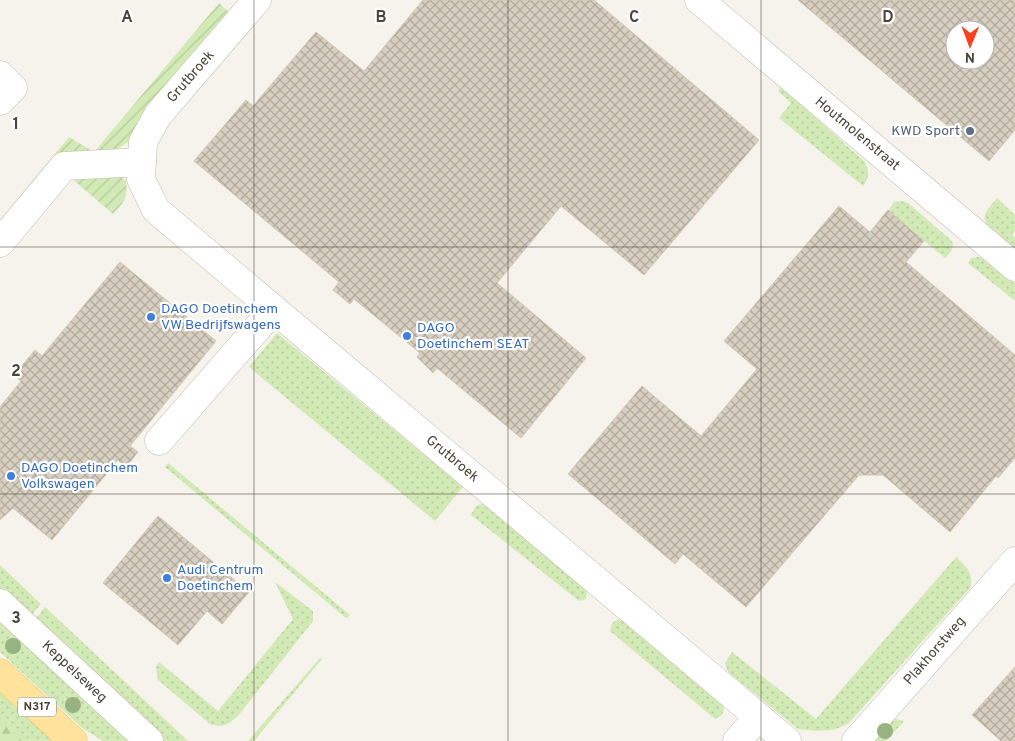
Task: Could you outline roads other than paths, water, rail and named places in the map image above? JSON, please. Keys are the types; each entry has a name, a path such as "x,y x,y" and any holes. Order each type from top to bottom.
{"main road":[{"name":"N317","path":"0,673 73,741"}],"street":[{"name":"Grutbroek","path":"256,0 158,115 143,142 141,179 156,210 787,741"},
{"name":"Houtmolenstraat","path":"699,0 1015,268"},
{"path":"0,76 13,88 0,101"},
{"path":"0,243 64,166 142,162"},
{"path":"160,441 274,309"},
{"name":"Plakhorstweg","path":"856,741 1015,561"},
{"name":"Keppelseweg","path":"0,602 148,741"},
{"path":"737,741 758,717"}],"place":[{"name":"KWD Sport","path":"970,131"},
{"name":"DAGO Doetinchem VW Bedrijfswagens","path":"151,317"},
{"name":"DAGO Doetinchem SEAT","path":"407,336"},
{"name":"DAGO Doetinchem Volkswagen","path":"11,476"},
{"name":"Audi Centrum Doetinchem","path":"167,578"}]}
